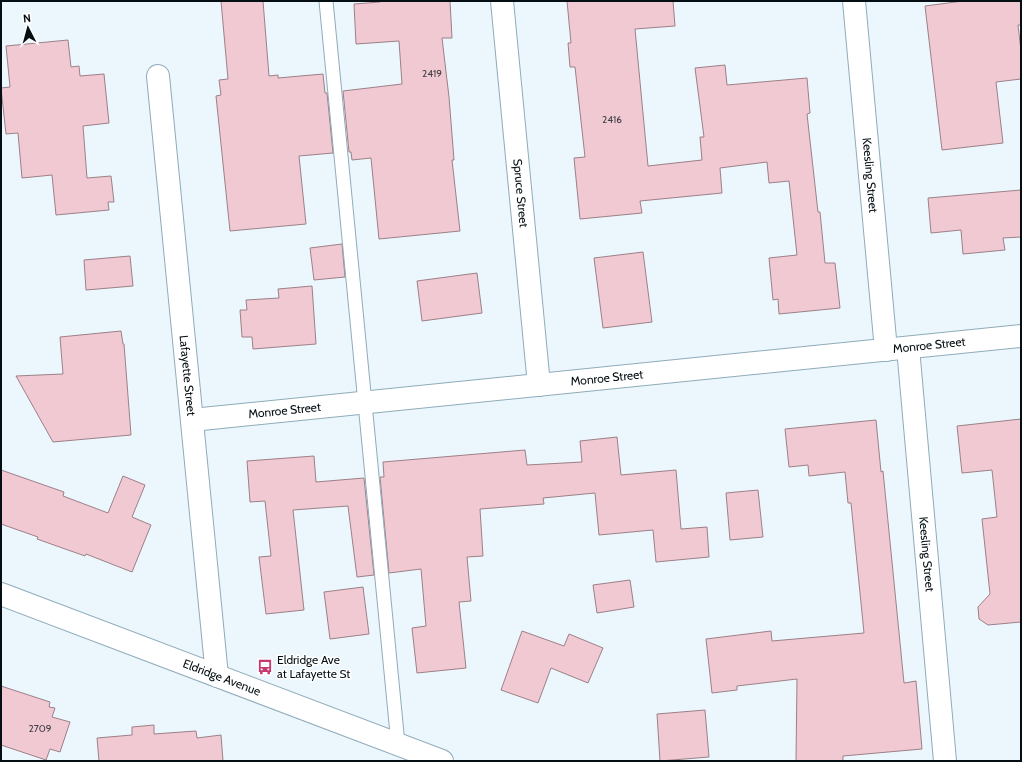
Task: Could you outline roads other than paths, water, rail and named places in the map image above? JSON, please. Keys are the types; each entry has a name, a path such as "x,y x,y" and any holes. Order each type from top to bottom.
{"street":[{"name":"Spruce Street","path":"502,1 539,385"},
{"name":"Keesling Street","path":"854,1 886,350"},
{"name":"Lafayette Street","path":"158,76 217,676"},
{"name":"Monroe Street","path":"192,420 1021,336"},
{"name":"Keesling Street","path":"908,348 945,761"},
{"name":"Eldridge Avenue","path":"1,594 442,761"}],"lane":[{"path":"326,1 398,744"}],"place":[{"name":"Eldridge Ave at Lafayette St","path":"265,667"}]}
